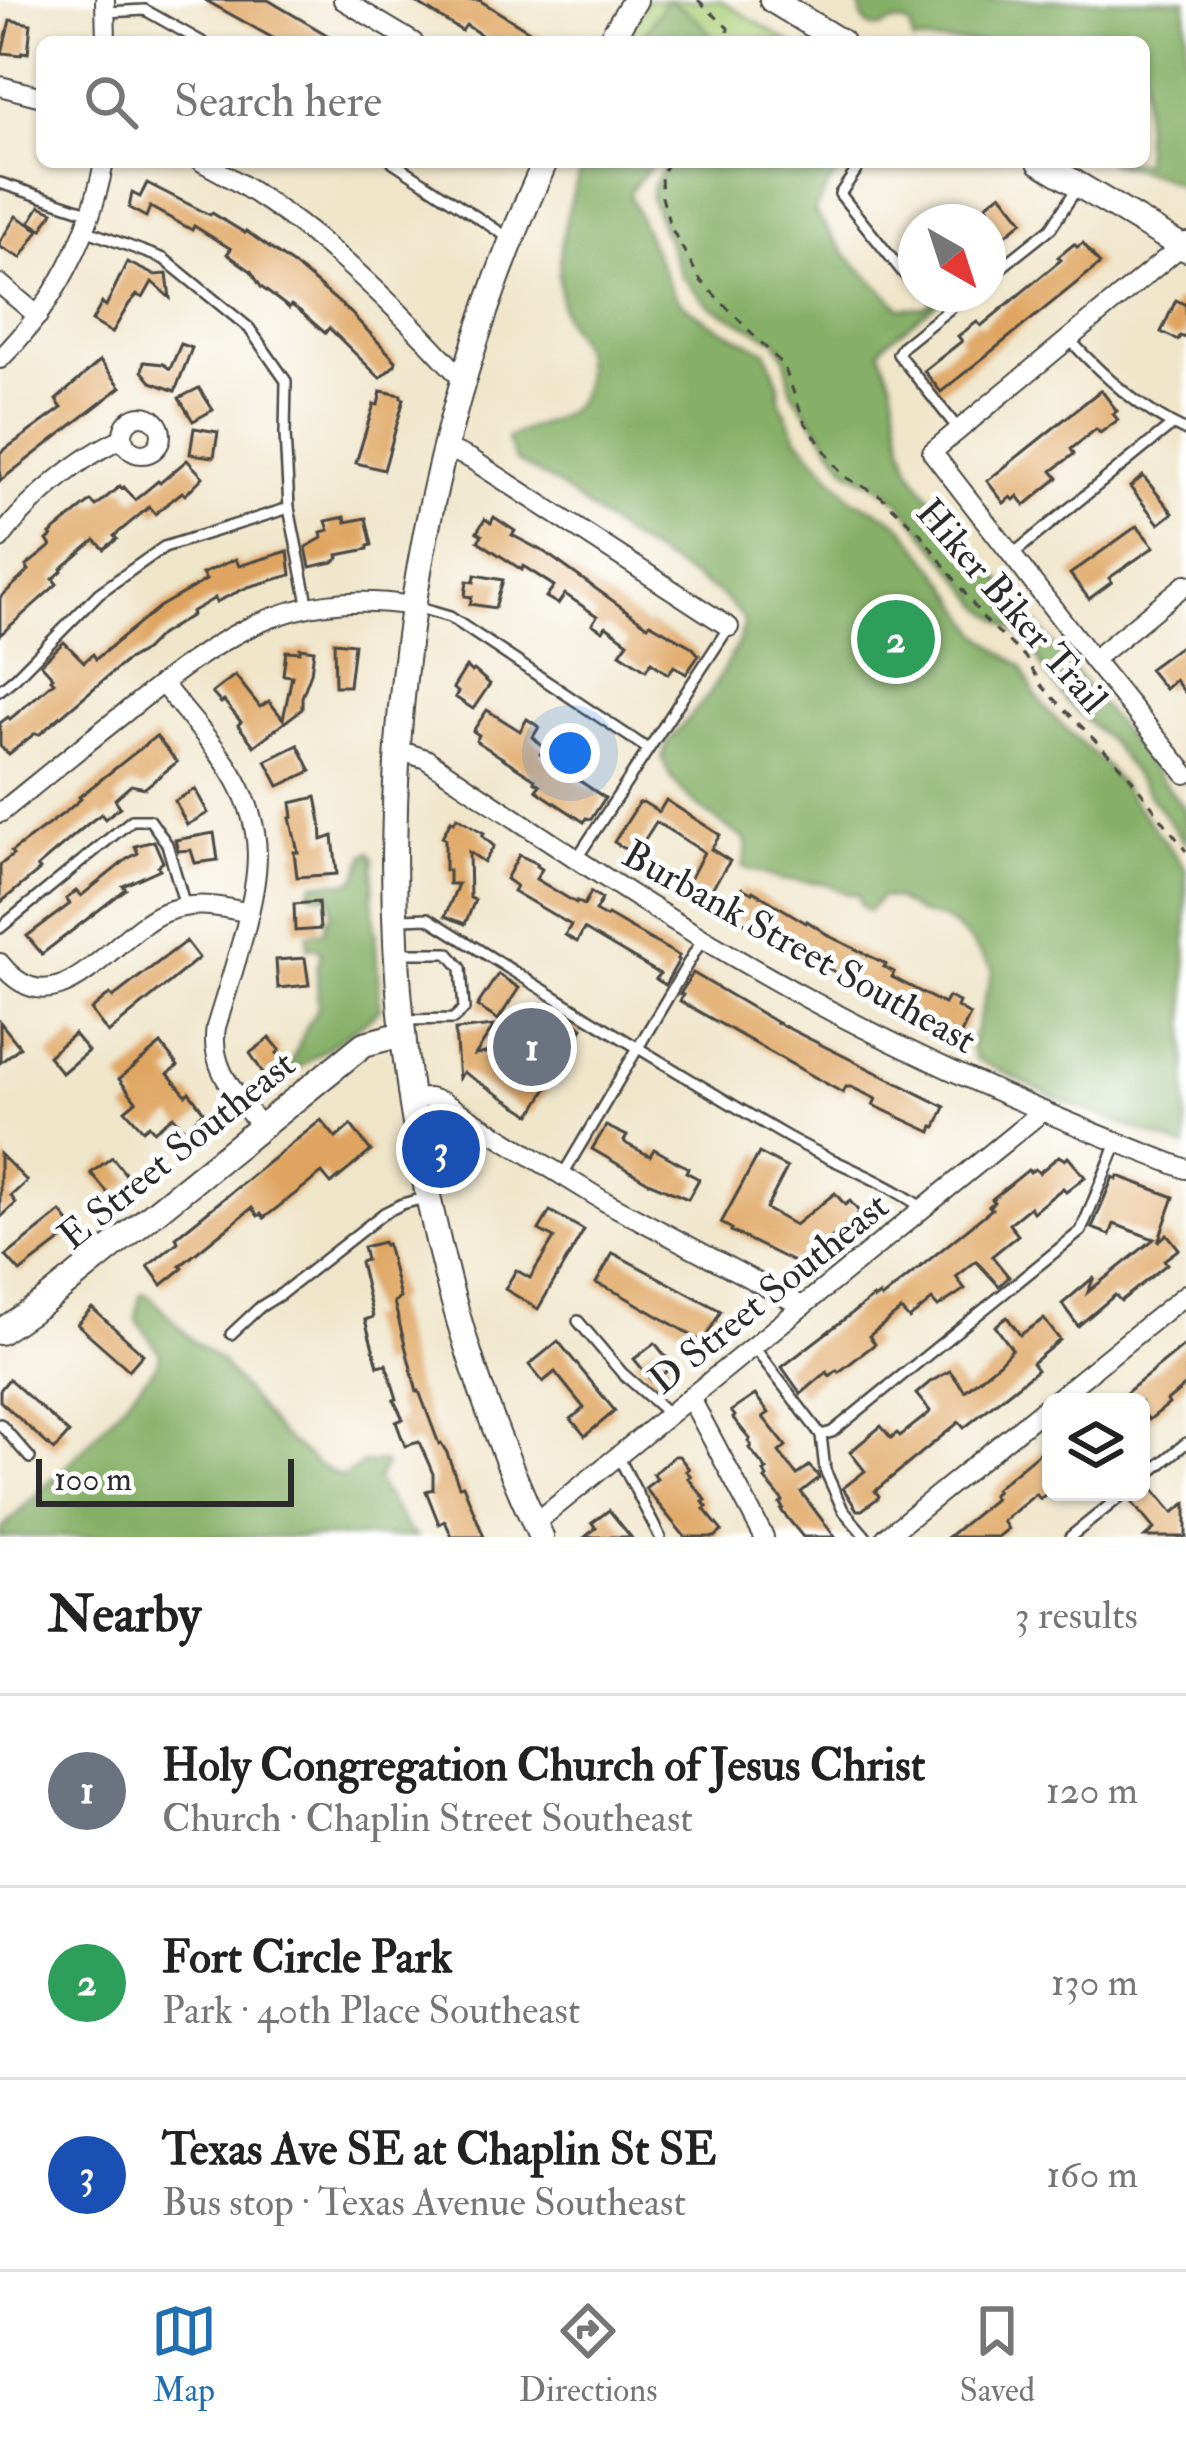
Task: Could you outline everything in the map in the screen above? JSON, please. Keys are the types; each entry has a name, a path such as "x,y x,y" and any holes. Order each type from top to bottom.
{"main road":[{"path":"613,36 635,0"},
{"path":"772,0 831,36"},
{"path":"537,1530 472,1360 435,1226 403,1027 393,844 412,606 444,447 512,240 542,168"},
{"path":"1050,168 1184,246"},
{"name":"E Street Southeast","path":"4,1323 44,1302 364,1044 403,1027"}],"street":[{"path":"343,0 403,36"},
{"path":"105,6 106,36"},
{"path":"0,86 36,95"},
{"path":"0,359 38,316 64,276 88,222 102,168"},
{"path":"212,168 329,247 399,311 463,380"},
{"path":"1184,246 932,452 1186,774"},
{"path":"0,284 38,316"},
{"path":"0,539 39,497 99,450 123,438"},
{"path":"444,447 472,459 729,627"},
{"path":"1093,660 1186,584"},
{"path":"0,813 203,652 245,628 309,608 359,602 412,606"},
{"path":"162,683 221,758 251,813 258,869 214,1045 220,1071 260,1126"},
{"name":"Burbank Street Southeast","path":"398,750 426,759 703,938 864,1028 1043,1111 1186,1169"},
{"path":"0,963 26,985 62,986 148,921 185,906 223,906 249,913"},
{"path":"412,1099 443,1102 562,1176 802,1306"},
{"name":"D Street Southeast","path":"537,1530 618,1456 1043,1111"},
{"path":"1064,1393 1186,1294"},
{"path":"690,1397 764,1537"},
{"path":"886,1537 1042,1411"}],"lane":[{"path":"105,6 145,10 191,36"},
{"path":"402,168 512,240"},
{"path":"858,168 840,194 898,266"},
{"path":"0,183 164,260 249,328 286,381 284,434 290,508 309,608"},
{"path":"1006,264 1051,228 1079,185"},
{"path":"946,312 898,354 959,430"},
{"path":"1069,339 1101,374 1186,431"},
{"path":"1012,555 1172,425"},
{"path":"0,690 99,592 164,547 290,508"},
{"path":"412,606 450,617 649,749"},
{"path":"577,859 729,627"},
{"path":"0,928 132,820 150,820 167,844 185,906"},
{"path":"395,919 428,918 792,1140 923,1208"},
{"path":"562,1176 703,938"},
{"path":"396,952 448,953 461,968 464,1010 453,1018 403,1027"},
{"path":"820,1435 832,1432 1081,1231 1117,1143"},
{"path":"231,1334 384,1214 430,1196"},
{"path":"578,1321 622,1373 669,1414"},
{"path":"753,1346 820,1435 825,1470 843,1510 866,1537"},
{"path":"0,1424 30,1458"},
{"path":"1150,1473 1186,1443"},
{"path":"618,1456 660,1537"},
{"path":"1070,1537 1115,1501"}],"path":[{"path":"698,0 724,22 728,36"},
{"name":"Hiker Biker Trail","path":"665,168 662,197 670,226 701,281 784,366 804,422 843,476 881,496 920,533 984,620 1025,657 1042,687 1127,773 1186,851"}],"green space":[{"path":"646,0 720,0 779,36 627,36"},
{"path":"666,0 694,17 711,36 644,36"},
{"path":"860,0 1186,0 1186,189 1131,168 1150,168 1150,36 912,36 907,23 875,28 862,16"},
{"path":"581,168 649,168 630,191 631,199 673,293 703,319 766,351 779,385 779,399 797,437 852,499 902,526 949,585 978,632 1022,666 1047,711 1106,766 1186,869 1186,1148 1062,1101 976,1059 972,1042 993,970 954,926 896,899 881,897 869,911 857,894 825,883 782,880 743,867 745,840 696,805 676,784 662,758 667,743 709,695 738,643 743,618 720,594 623,535 558,485 515,460 507,439 565,412 581,392 584,358 564,316 559,275"},
{"path":"664,168 839,168 814,211 845,254 898,305 898,312 925,312 880,351 892,382 910,468 1186,810 1186,844 1111,743 1068,703 1029,641 985,609 899,501 848,470 791,391 786,359 776,341 709,305 682,277 651,198"},
{"path":"370,852 374,858 380,1008 289,1075 318,1008 321,953 317,947 308,948 308,934 325,931 332,915 331,897 310,890 314,883 351,882"},
{"path":"144,1293 220,1361 279,1433 317,1464 342,1478 364,1463 383,1462 378,1484 417,1537 0,1537 0,1530 79,1454 155,1367 158,1350 136,1319"}],"building":[{"path":"205,0 268,0 329,36 269,36"},
{"path":"412,0 479,0 537,36 483,36 466,25 462,31"},
{"path":"10,20 31,24 28,53 2,53"},
{"path":"147,183 246,231 302,271 351,313 395,365 380,378 329,328 325,333 261,287 251,271 227,254 231,249 150,207 146,217 129,208 132,193 140,197"},
{"path":"1001,193 1023,221 1006,235 1006,204 987,204"},
{"path":"40,206 53,212 42,230 30,222"},
{"path":"16,216 39,230 21,258 0,247"},
{"path":"1083,243 1100,264 941,392 924,371 962,341 958,336 977,322 981,326 998,312 1006,312 1006,305 1061,260 1058,257 1074,244"},
{"path":"127,262 154,275 167,274 170,298 152,282 143,298 137,295 129,304 112,333 92,321 102,303 106,306"},
{"path":"1176,300 1186,305 1186,338 1178,340 1161,332"},
{"path":"181,344 192,348 175,391 151,382 142,371 144,362 170,369"},
{"path":"100,361 121,387 0,481 0,453 62,408 56,400"},
{"path":"199,388 213,410 193,421 179,398"},
{"path":"1101,390 1118,420 1100,433 1096,429 1071,449 1074,454 1052,471 1058,478 1025,505 1018,496 1004,503 987,481"},
{"path":"381,391 404,399 384,470 356,463"},
{"path":"194,428 218,432 214,457 190,454"},
{"path":"187,460 203,477 185,495 182,492 155,514 149,507 104,549 95,540 61,569 53,579 57,584 0,635 0,598 29,570 26,566 51,546 50,534 91,501 96,506 120,486 135,500"},
{"path":"1143,476 1173,513 1159,524 1130,487"},
{"path":"345,517 346,522 366,518 372,545 310,567 306,547 329,530 326,521"},
{"path":"494,517 515,531 512,535 546,553 648,626 692,647 699,655 686,674 674,666 668,674 651,662 646,670 620,653 628,642 606,626 603,631 592,624 597,616 565,594 558,604 546,597 554,586 478,541 482,535 477,532 485,519 491,523"},
{"path":"1137,526 1154,547 1109,578 1112,582 1089,599 1070,574"},
{"path":"288,551 291,575 216,602 215,598 191,612 40,734 9,754 0,746 0,723 54,682 41,664 64,642 84,662 93,654 96,659 159,607 206,580 202,574 236,559 239,566"},
{"path":"475,575 503,580 495,608 470,604 472,597 465,596 467,581 474,582"},
{"path":"334,642 354,644 349,686 335,686"},
{"path":"1186,642 1186,694 1175,680 1165,689 1149,669"},
{"path":"300,648 314,650 302,709 254,746 238,725 241,722 212,693 235,675 260,707 269,701 283,719 292,676 283,675 286,651 300,652"},
{"path":"466,667 490,684 473,709 455,697 458,692 453,688"},
{"path":"487,710 520,731 527,719 539,727 533,737 544,748 540,754 605,798 591,819 584,822 543,795 536,790 540,785 535,779 476,741 479,735 473,731"},
{"path":"156,736 177,762 145,788 131,785 115,799 120,807 105,819 101,814 89,823 0,903 0,865 11,852"},
{"path":"298,745 311,771 279,786 266,761"},
{"path":"195,789 208,813 187,825 175,801"},
{"path":"316,797 322,840 333,836 337,874 297,877 291,803"},
{"path":"666,800 720,835 711,849 730,861 705,899 686,887 704,852 656,822 635,855 614,842 639,803 659,812"},
{"path":"457,817 484,833 494,846 484,862 469,852 470,898 475,900 465,924 445,916 458,884 449,884 442,837"},
{"path":"214,833 218,860 195,863 191,850 178,851 175,840"},
{"path":"154,841 163,862 160,869 123,886 126,889 42,954 27,936 70,904 66,899 76,891 81,896 138,853 135,846"},
{"path":"519,855 542,869 536,879 584,905 591,892 602,899 595,911 679,956 665,985 656,979 660,974 584,929 577,942 565,935 571,925 513,891 516,886 506,879"},
{"path":"742,888 886,964 894,972 892,977 944,1004 948,997 959,1002 957,1007 970,1015 960,1036 728,914"},
{"path":"318,902 320,929 295,931 294,904"},
{"path":"186,941 199,958 108,1033 91,1010"},
{"path":"305,958 309,985 278,988 276,960"},
{"path":"693,973 776,1022 945,1107 936,1127 931,1132 873,1105 876,1099 851,1087 843,1093 680,1001"},
{"path":"498,974 519,988 498,1020 477,1006"},
{"path":"542,1003 583,1028 531,1115 463,1072 459,1079 455,1030 494,1026 475,1055 504,1049 512,1054"},
{"path":"0,1022 20,1047 0,1063"},
{"path":"74,1034 88,1051 62,1073 48,1056"},
{"path":"270,1038 284,1061 265,1076 250,1053"},
{"path":"161,1044 178,1066 168,1074 204,1112 184,1129 173,1116 154,1131 149,1125 143,1130 125,1110 136,1101 119,1079"},
{"path":"321,1120 336,1138 351,1125 371,1151 331,1184 322,1173 264,1218 252,1208 162,1285 148,1266 178,1242 176,1237"},
{"path":"606,1126 650,1156 654,1149 688,1168 686,1172 699,1179 688,1199 592,1149"},
{"path":"759,1153 787,1168 766,1209 795,1225 835,1193 860,1213 798,1264 721,1223"},
{"path":"0,1154 27,1181 11,1196 16,1203 0,1218"},
{"path":"1059,1156 1068,1157 1085,1177 1009,1224 1018,1235 992,1256 1009,1277 999,1286 976,1261 956,1277 965,1289 938,1307 932,1300 909,1319 901,1310 869,1336 875,1344 839,1372 830,1376 827,1372 801,1394 782,1367 873,1297 882,1298 992,1209 992,1199 1028,1170 1039,1173"},
{"path":"112,1157 131,1181 111,1197 91,1173"},
{"path":"1113,1177 1174,1197 1158,1242 1167,1234 1179,1249 1121,1301 1115,1295 1078,1326 1062,1304 1094,1277 1088,1292 1154,1239 1114,1224 1110,1235 1092,1228"},
{"path":"550,1211 584,1230 538,1309 505,1289 516,1270 530,1278 554,1238 539,1230"},
{"path":"61,1212 75,1230 20,1272 6,1256"},
{"path":"383,1242 400,1298 394,1302 417,1392 484,1537 452,1537 445,1521 439,1524 426,1491 433,1489 428,1462 419,1442 405,1446 396,1422 403,1419 397,1399 386,1364 378,1366 365,1320 373,1317 360,1262 366,1260 363,1247"},
{"path":"613,1253 721,1311 703,1342 596,1283"},
{"path":"92,1308 143,1354 129,1370 77,1324"},
{"path":"1007,1317 1020,1335 1044,1319 1060,1340 1032,1363 1037,1370 964,1428 959,1422 875,1491 878,1498 857,1510 843,1488 865,1471 850,1452 881,1426 891,1438 900,1436 929,1413 916,1394 930,1382 950,1371 965,1391 999,1363 1012,1349 995,1326"},
{"path":"558,1341 615,1411 585,1436 571,1419 584,1408 555,1372 543,1382 529,1365"},
{"path":"655,1343 673,1366 653,1382 634,1359"},
{"path":"1186,1344 1186,1385 1169,1404 1150,1419 1150,1393 1126,1393"},
{"path":"9,1379 69,1433 54,1450 0,1401 0,1390"},
{"path":"755,1395 769,1413 763,1417 786,1446 779,1452 797,1475 809,1466 818,1475 801,1492 835,1537 803,1537 781,1510 783,1501 765,1479 767,1470 749,1448 750,1439 731,1411"},
{"path":"1042,1450 1042,1497 1036,1494 1003,1521 1008,1529 998,1537 948,1537 995,1499 995,1489"},
{"path":"674,1456 689,1469 688,1478 706,1500 704,1509 722,1531 715,1537 685,1537 645,1488"},
{"path":"1150,1485 1173,1513 1186,1503 1186,1537 1145,1537 1154,1529 1131,1501 1150,1501"},
{"path":"609,1510 631,1537 585,1537 596,1528 592,1523"}],"place":[{"name":"Fort Circle Park","path":"896,639"},
{"name":"Holy Congregation Church of Jesus Christ","path":"532,1047"},
{"name":"Texas Ave SE at Chaplin St SE","path":"441,1149"}]}
